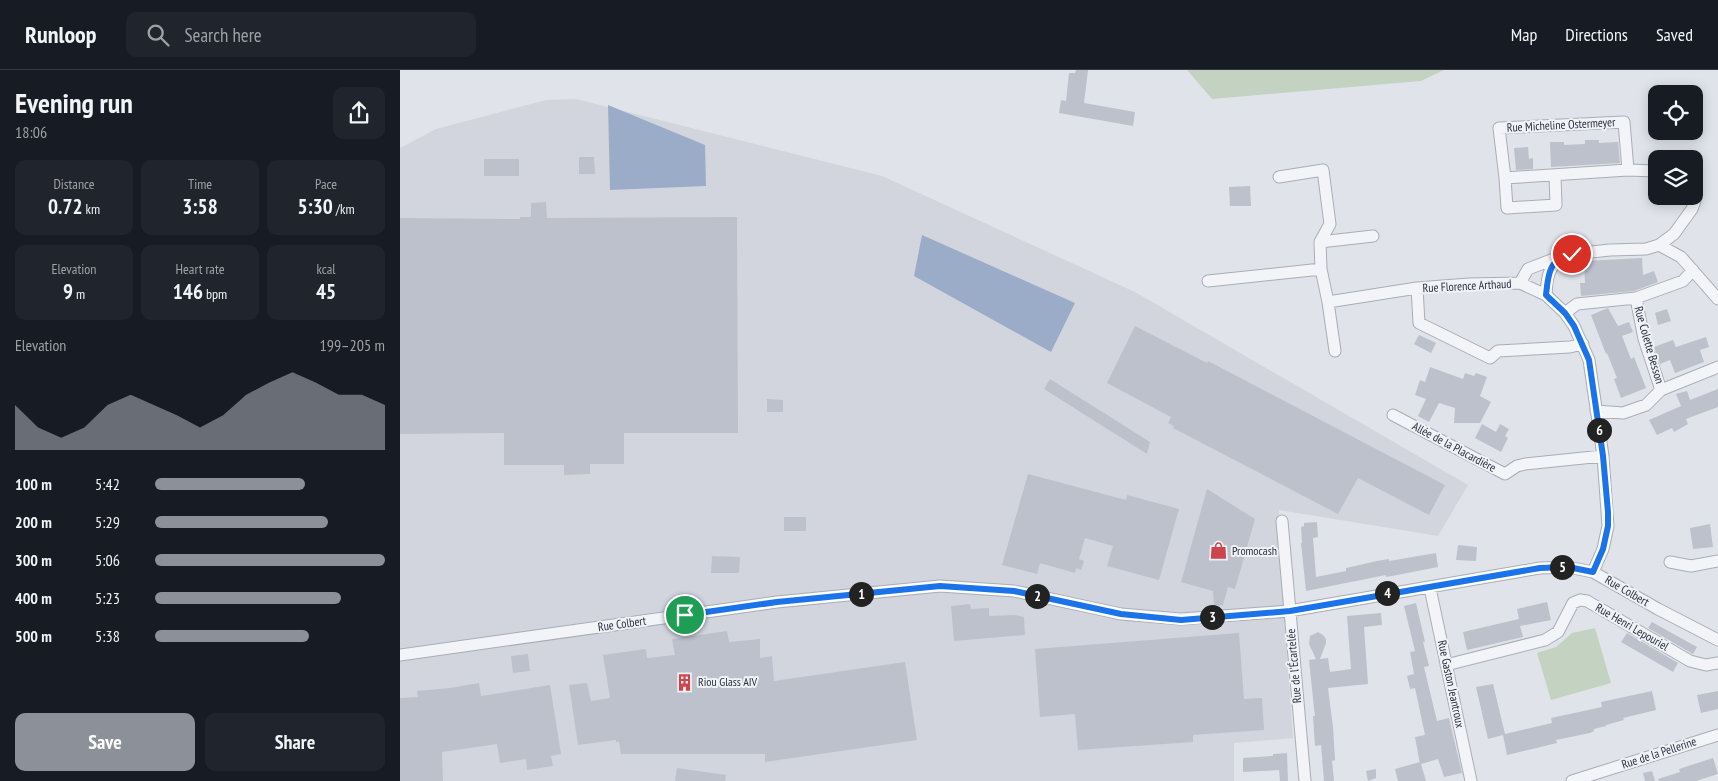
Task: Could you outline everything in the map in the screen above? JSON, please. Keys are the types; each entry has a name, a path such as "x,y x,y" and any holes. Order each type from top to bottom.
{"street":[{"name":"Rue Micheline Ostermeyer","path":"1505,178 1499,128 1624,122 1628,170"},
{"path":"1280,177 1323,170 1330,224 1320,242 1320,269 1328,302 1335,351"},
{"path":"1555,176 1556,205 1507,208 1505,178 1628,170 1648,171"},
{"path":"1520,283 1528,270 1564,255 1610,250 1646,249 1659,245 1674,234 1694,205"},
{"path":"1320,242 1373,236"},
{"path":"1659,245 1681,257 1718,299"},
{"path":"1546,295 1547,278 1552,265 1564,255"},
{"path":"1208,281 1320,269"},
{"name":"Rue Colette Besson","path":"1565,313 1577,304 1636,298 1684,280 1693,270"},
{"name":"Rue Florence Arthaud","path":"1328,302 1417,288 1520,283 1546,295 1565,313 1574,326 1589,360 1603,456 1608,526 1603,549 1593,572"},
{"path":"1417,288 1420,323 1490,358 1498,351 1570,347 1583,344"},
{"name":"Rue Colette Besson","path":"1636,298 1644,340 1661,390 1718,367"},
{"path":"1596,410 1623,412 1646,405 1661,390"},
{"name":"Allée de la Placardière","path":"1393,415 1505,474 1517,466 1525,464 1603,456"},
{"name":"Rue de l'Écartelée","path":"1282,521 1305,781"},
{"path":"1670,562 1691,566 1718,561"},
{"name":"Rue Colbert","path":"400,655 777,602 940,586 1014,591 1121,614 1181,620 1290,611 1540,568 1568,567 1593,572 1718,640"},
{"name":"Rue Gaston Jeantroux","path":"1430,588 1472,781"},
{"name":"Rue Henri Lepouriel","path":"1446,665 1546,640 1558,632 1573,603 1580,600 1587,601 1690,661 1706,665 1718,663"},
{"name":"Rue de la Pellerine","path":"1572,781 1718,735"}],"shaded area":[{"path":"576,99 882,176 1135,292 1468,485 1438,536 1279,510 1293,738 1234,743 1234,781 400,781 400,148 436,129 546,100"}],"green space":[{"path":"1187,70 1444,70 1421,81 1212,99"},
{"path":"1595,628 1611,683 1551,700 1537,653 1556,647 1572,633"}],"water":[{"path":"608,105 705,145 706,186 610,190"},
{"path":"922,235 1075,303 1051,352 914,276"}],"building":[{"path":"1076,70 1088,70 1084,103 1135,112 1133,126 1059,113 1061,100 1066,101 1069,73 1075,73"},
{"path":"1585,140 1599,140 1599,143 1618,142 1620,163 1551,167 1550,142 1564,142 1564,145 1585,144"},
{"path":"1528,147 1529,159 1533,158 1533,169 1516,170 1514,148"},
{"path":"579,157 594,157 595,174 579,174"},
{"path":"484,159 519,159 519,176 484,176"},
{"path":"1250,186 1251,206 1230,206 1229,187"},
{"path":"546,202 547,218 737,217 738,433 624,433 624,464 590,464 590,474 564,475 564,465 504,465 504,433 400,434 400,218 520,219 520,217 531,217 531,203"},
{"path":"1642,258 1643,275 1654,271 1658,282 1634,291 1581,296 1580,283 1585,283 1584,261"},
{"path":"1608,308 1618,326 1629,322 1633,332 1622,336 1631,359 1634,357 1646,388 1621,398 1614,379 1617,378 1591,315"},
{"path":"1667,309 1671,321 1658,325 1655,313"},
{"path":"1135,326 1207,363 1208,361 1445,485 1429,515 1358,478 1338,514 1173,428 1174,426 1168,423 1171,417 1107,383"},
{"path":"1419,335 1436,343 1431,353 1414,344"},
{"path":"1706,337 1709,347 1700,350 1704,362 1675,373 1670,360 1660,364 1654,347 1673,340 1676,347"},
{"path":"1430,367 1463,379 1465,373 1474,376 1476,373 1487,377 1480,396 1491,402 1480,423 1454,423 1455,408 1439,403 1429,422 1418,416 1426,399 1415,395 1420,380 1425,382"},
{"path":"1050,379 1150,442 1147,454 1044,389"},
{"path":"1718,389 1718,407 1686,419 1688,424 1674,432 1672,428 1657,435 1649,420 1681,406 1676,394 1687,391 1690,400"},
{"path":"767,399 783,400 783,412 767,412"},
{"path":"1482,424 1496,432 1500,424 1509,429 1505,436 1508,438 1501,452 1475,438"},
{"path":"1028,474 1126,500 1127,495 1179,509 1159,580 1107,566 1113,546 1085,538 1079,559 1084,561 1081,570 1076,568 1075,573 1040,563 1037,574 1002,565"},
{"name":"Promocash","path":"1207,489 1255,519 1235,589 1228,587 1223,605 1214,606 1213,591 1181,582"},
{"path":"784,517 806,517 806,531 784,531"},
{"path":"1317,522 1318,537 1313,538 1316,577 1346,571 1346,568 1377,561 1389,559 1389,561 1436,553 1438,567 1306,591 1301,527 1304,526 1304,523"},
{"path":"1710,524 1713,547 1693,549 1690,528"},
{"path":"1458,545 1477,547 1476,561 1456,560"},
{"path":"712,556 740,557 739,573 711,573"},
{"path":"1547,602 1551,620 1520,626 1523,637 1467,650 1463,632 1519,619 1517,609"},
{"path":"1416,603 1429,666 1424,667 1437,721 1449,718 1462,773 1444,777 1438,759 1421,764 1426,781 1398,781 1395,769 1420,762 1415,737 1425,735 1415,688 1410,689 1407,676 1414,674 1410,652 1415,651 1404,606"},
{"path":"970,604 971,609 989,608 989,616 1015,615 1024,617 1025,635 954,641 951,606"},
{"path":"1381,613 1382,625 1364,627 1368,684 1328,688 1335,760 1332,761 1334,781 1324,781 1321,745 1315,746 1313,716 1315,716 1309,660 1316,659 1309,644 1310,636 1318,632 1326,639 1320,659 1328,658 1330,672 1351,669 1347,616"},
{"path":"1652,622 1697,647 1693,654 1648,628"},
{"path":"727,631 729,642 760,639 760,658 772,656 774,681 905,662 917,740 765,762 765,754 621,754 619,742 616,742 616,740 578,745 569,685 587,683 591,701 610,698 603,655 646,649 647,658 675,655 672,639"},
{"path":"1239,633 1244,699 1262,698 1264,730 1193,735 1193,742 1078,750 1075,714 1040,717 1035,649"},
{"path":"1627,633 1678,663 1673,672 1621,642"},
{"path":"528,654 530,671 513,673 511,656"},
{"path":"479,683 481,696 550,685 561,754 551,756 553,766 527,770 526,759 500,763 497,744 442,752 443,781 400,781 400,698 418,697 417,691"},
{"path":"1493,684 1505,734 1552,723 1551,718 1602,707 1601,702 1652,691 1656,710 1623,718 1624,720 1594,729 1590,733 1556,740 1557,743 1507,755 1503,735 1488,739 1476,687"},
{"path":"1718,691 1718,709 1701,713 1697,695"},
{"path":"1287,753 1288,781 1280,781 1279,770 1243,772 1243,758"},
{"path":"1713,758 1718,774 1696,781 1659,781 1658,779 1680,772 1679,769"},
{"path":"677,768 726,775 725,781 675,781"},
{"path":"1376,769 1376,778 1368,781 1366,771"},
{"path":"1652,771 1655,781 1645,781 1643,773"}],"place":[{"name":"Promocash","path":"1218,551"},
{"name":"Riou Glass AIV","path":"684,682"}],"route":[{"path":"685,615 777,602 940,586 1014,591 1121,614 1181,620 1290,611 1540,568 1568,567 1593,572 1603,549 1608,526 1608,512 1603,456 1589,360 1574,326 1565,313 1546,295 1547,278 1552,265 1564,255 1572,254"}]}
